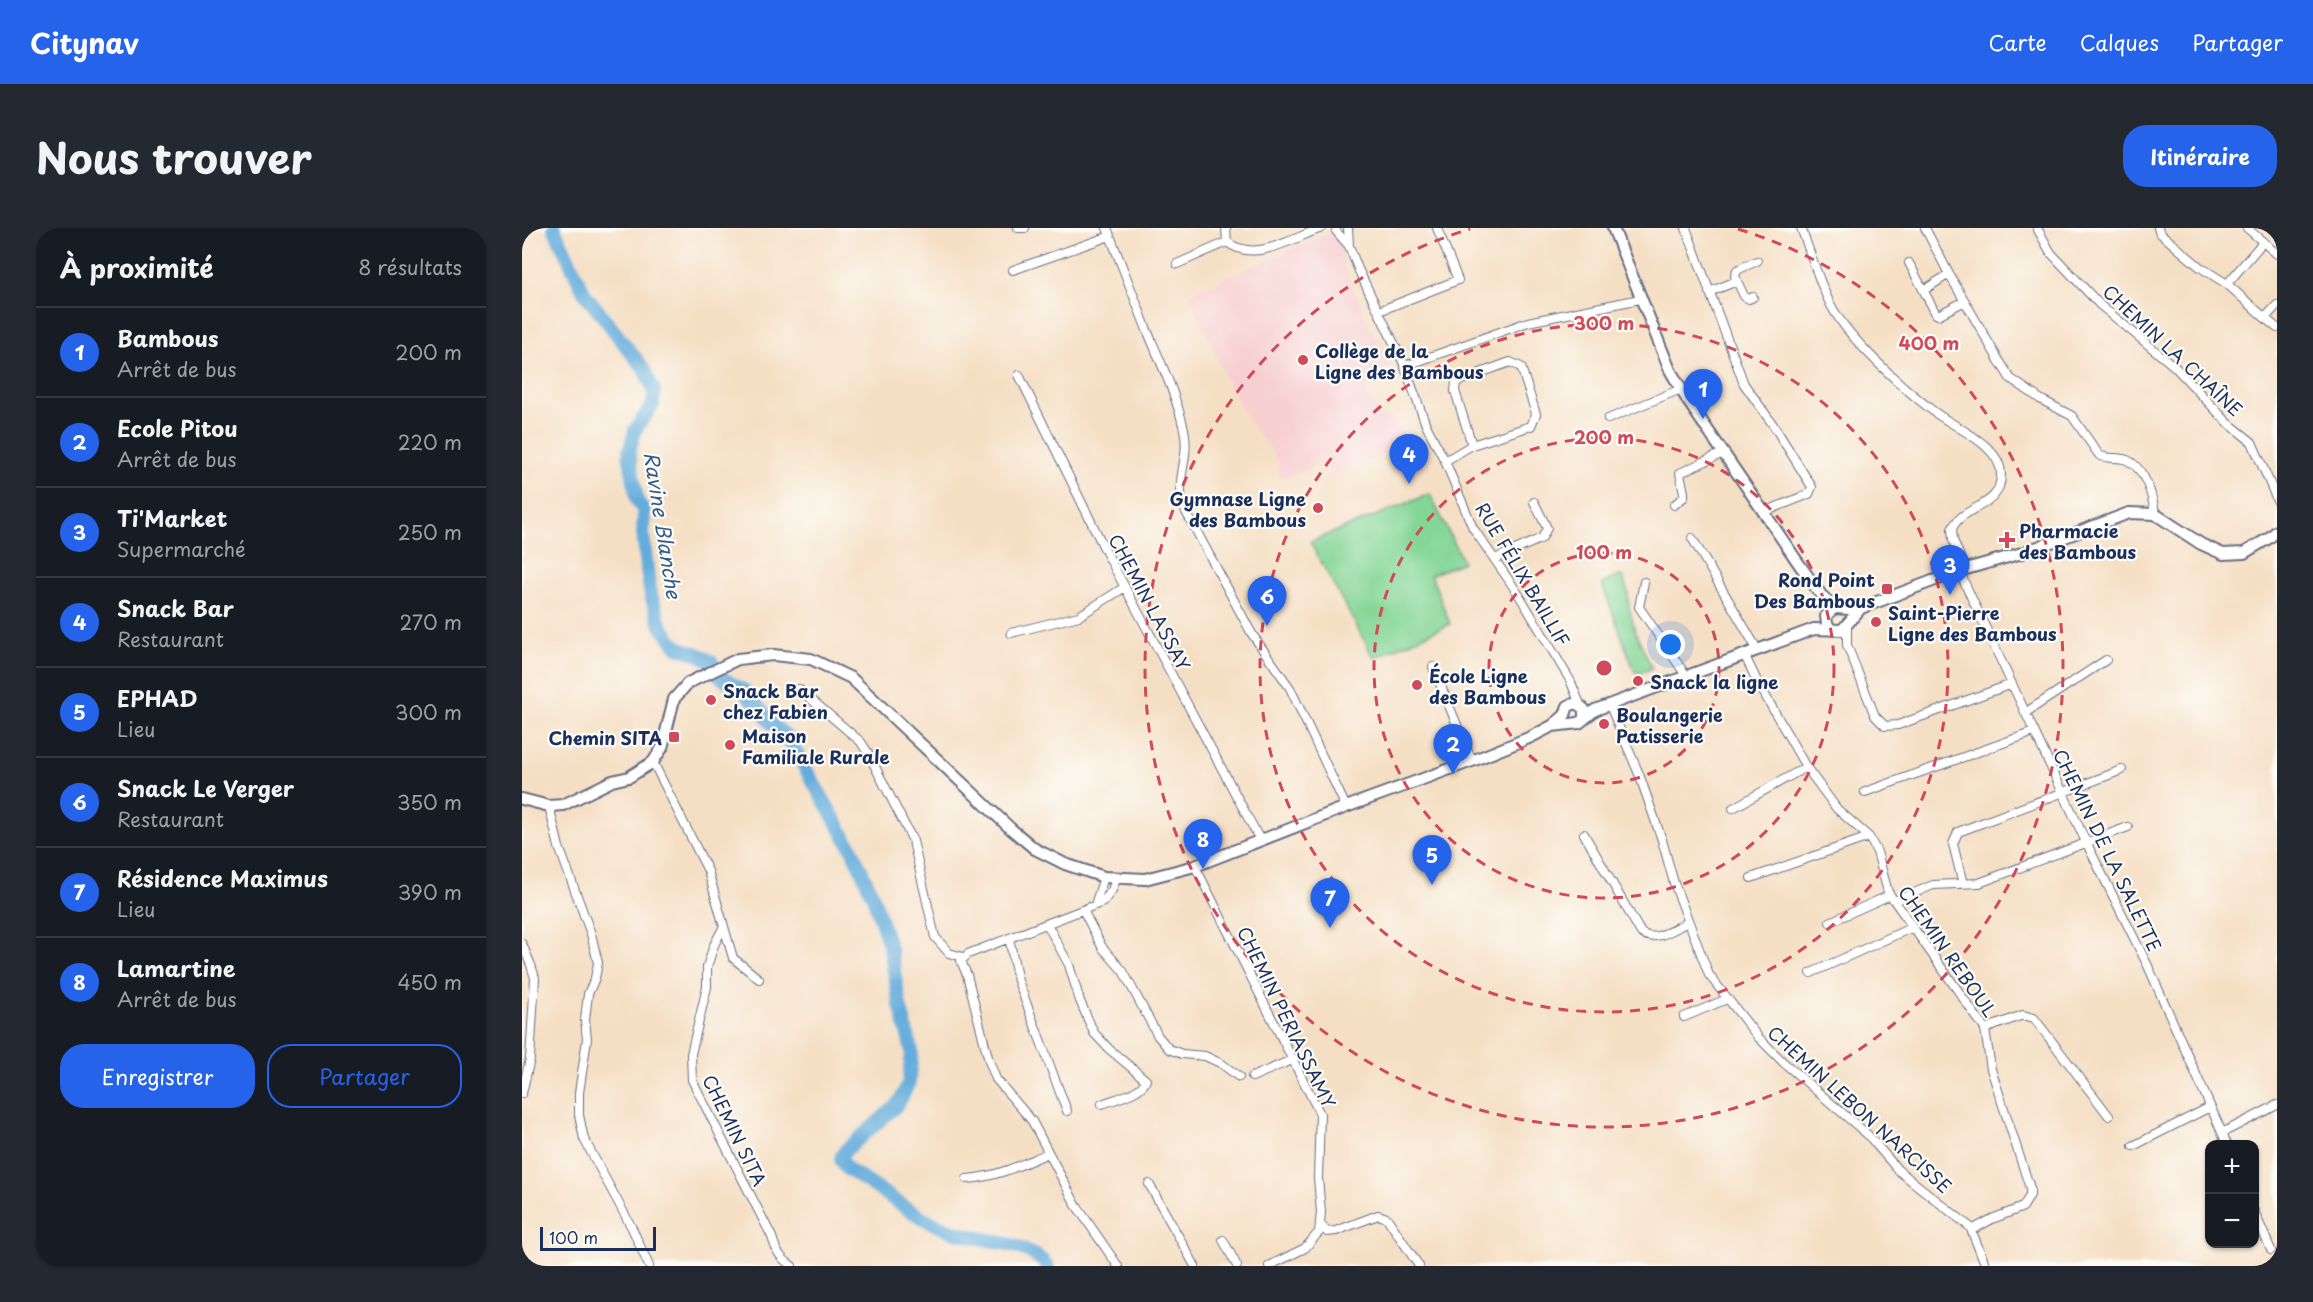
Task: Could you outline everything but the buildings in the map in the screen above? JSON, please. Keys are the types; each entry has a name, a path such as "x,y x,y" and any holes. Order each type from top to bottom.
{"main road":[{"path":"1613,228 1666,362 1681,389 1821,595 1833,611 1848,615 1848,624"},
{"path":"1815,629 1833,611 1861,608 1962,570 2022,553 2128,513 2155,514 2201,544 2223,554 2244,553 2277,531"},
{"path":"522,799 549,807 569,803 612,781 628,777 653,762 664,742 674,699 681,688 696,678 738,659 765,654 793,656 811,659 851,678 1023,840 1065,864 1104,877 1145,879 1195,866 1346,807 1472,762 1552,726 1579,723 1595,710 1757,649 1815,629 1842,630 1861,608"},
{"path":"1833,611 1827,624 1833,630"},
{"path":"1552,726 1573,703 1595,710"},
{"path":"1581,705 1585,712 1584,719"},
{"path":"1566,711 1567,721 1573,724"}],"street":[{"path":"1018,228 1025,228"},
{"path":"1226,228 1227,242 1234,248 1263,250 1322,228"},
{"path":"1333,230 1347,228"},
{"name":"RUE FÉLIX BAILLIF","path":"1347,228 1349,246 1405,366 1425,425 1445,461 1473,528 1520,595 1570,680 1581,705"},
{"path":"1379,311 1458,280 1437,228"},
{"path":"1686,228 1744,384 1774,426 1812,487 1809,494 1764,512"},
{"name":"CHEMIN DE LA SALETTE","path":"1801,228 1826,294 1834,311 1846,327 1905,387 1940,416 1985,445 1998,462 2001,472 1996,494 1984,505 1961,518 1952,529 1962,570 2025,713 2148,966 2225,1140"},
{"path":"1925,228 2010,378 2040,399 2072,416 2099,455 2104,458 2121,458 2134,464 2152,494 2155,514"},
{"name":"CHEMIN LA CHAÎNE","path":"2037,228 2051,253 2100,305 2175,367 2227,422 2252,442 2277,500"},
{"path":"2158,228 2200,267 2227,284 2277,328"},
{"path":"2247,228 2277,254"},
{"name":"RUE FÉLIX BAILLIF","path":"1333,230 1349,246"},
{"path":"1013,270 1108,232 1177,404 1186,441 1186,454 1179,485 1179,493 1185,510 1252,634 1290,688 1346,807"},
{"path":"1177,264 1227,242"},
{"path":"2227,284 2263,242"},
{"path":"1753,297 1749,299 1744,296 1735,276 1737,270 1757,261"},
{"path":"1909,263 1934,313 1938,315 1965,301"},
{"path":"1924,290 1949,274"},
{"path":"1709,292 1737,281"},
{"path":"1405,366 1528,322 1640,299"},
{"path":"2265,318 2277,305"},
{"path":"1445,461 1472,445 1531,426 1536,414 1521,367 1510,362 1456,382 1455,391 1472,445"},
{"name":"CHEMIN LASSAY","path":"1019,375 1125,587 1260,840"},
{"path":"1608,419 1681,389"},
{"path":"1674,505 1684,497 1680,473 1723,453"},
{"path":"1495,559 1542,538 1547,528 1534,502"},
{"path":"1692,538 1757,649"},
{"path":"1644,582 1639,607 1688,676"},
{"path":"1011,633 1079,616 1125,587"},
{"path":"1847,645 1848,624"},
{"path":"1833,630 1847,645 1875,716 1885,726 1898,725 2012,684"},
{"name":"CHEMIN REBOUL","path":"1744,654 1767,700 1806,767 1837,809 1869,837 1877,852 1884,885 1985,1029 1991,1068 2025,1169 2030,1195 2024,1207 1992,1219 1972,1230"},
{"path":"2025,713 2106,660"},
{"path":"1433,667 1472,762"},
{"path":"1566,711 1571,686"},
{"path":"799,689 861,742 868,753 913,841 934,937 949,953 965,956"},
{"name":"CHEMIN LEBON NARCISSE","path":"1610,706 1639,774 1705,969 1758,1037 1782,1062 1868,1135 1899,1170 1972,1230 1986,1266"},
{"path":"1866,792 2034,732"},
{"path":"653,762 708,871 733,958 759,979"},
{"path":"1733,808 1806,767"},
{"path":"1963,884 1953,844 1958,832 2122,770"},
{"path":"549,807 559,847 591,934 598,963 596,978 588,994 585,1020 587,1039 579,1094 579,1115 584,1139 632,1228 649,1266"},
{"path":"1830,922 1933,885 1978,883 2128,827"},
{"path":"1584,834 1641,933 1648,938 1654,938 1688,922"},
{"path":"1751,878 1869,837"},
{"name":"CHEMIN PERIASSAMY","path":"1195,866 1320,1114 1318,1178 1320,1224"},
{"path":"1095,905 1104,877"},
{"path":"1116,879 1108,898 1095,905 965,956 961,961 967,975 992,1070 1005,1091 1032,1120 1076,1204 1118,1266"},
{"path":"1083,910 1102,947 1123,971 1158,1036 1169,1049 1182,1054 1205,1056 1222,1064 1239,1077"},
{"path":"1047,924 1069,965 1080,1001 1094,1034 1146,1080 1140,1089 1102,1104"},
{"path":"1811,973 1913,927"},
{"name":"CHEMIN SITA","path":"723,928 714,945 707,967 706,987 692,1054 692,1080 772,1237 776,1250 782,1260 792,1266"},
{"path":"1009,938 1018,981 1067,1111"},
{"path":"522,944 535,978 530,1059 522,1093"},
{"path":"1684,1017 1727,999"},
{"path":"1985,1029 2023,1016 2034,1018 2109,1116"},
{"path":"1252,1077 1294,1059"},
{"path":"2222,1134 2277,1105"},
{"path":"2133,1146 2210,1107"},
{"path":"967,1179 999,1175 1048,1154"},
{"path":"1149,1184 1195,1266"},
{"path":"1320,1224 1327,1232 1336,1231 1378,1215 1387,1218 1419,1266"},
{"path":"2259,1222 2271,1250"},
{"path":"1269,1266 1305,1248 1316,1237 1320,1224"},
{"path":"1223,1240 1237,1266"}],"shaded area":[{"name":"Collège de la Ligne des Bambous","path":"1325,235 1332,235 1342,244 1345,268 1368,322 1385,356 1392,364 1373,380 1366,391 1380,414 1393,419 1408,443 1331,477 1325,461 1286,478 1279,476 1278,462 1266,442 1257,434 1230,388 1189,294"}],"green space":[{"path":"1430,494 1463,562 1431,575 1450,624 1374,658 1310,542"},
{"path":"1617,576 1623,577 1635,631 1652,668 1640,673 1635,672 1602,584"}],"waterway":[{"name":"Ravine Blanche","path":"554,228 585,294 644,369 654,391 653,404 635,430 629,452 637,500 644,512 643,533 651,595 661,626 677,647 698,654 712,662 716,672 722,678 745,691 772,724 787,737 852,849 872,894 890,948 900,1005 912,1051 909,1082 895,1107 846,1150 841,1160 847,1169 929,1221 959,1233 1018,1247 1039,1258 1048,1266"}],"place":[{"name":"Collège de la Ligne des Bambous","path":"1303,360"},
{"name":"Bambous","path":"1703,419"},
{"name":"Snack Bar","path":"1409,484"},
{"name":"Gymnase Ligne des Bambous","path":"1318,508"},
{"name":"Pharmacie des Bambous","path":"2007,540"},
{"name":"Rond Point Des Bambous","path":"1887,589"},
{"name":"Ti'Market","path":"1950,595"},
{"name":"Saint-Pierre Ligne des Bambous","path":"1876,622"},
{"name":"Snack Le Verger","path":"1267,626"},
{"name":"Snack la ligne","path":"1638,681"},
{"name":"École Ligne des Bambous","path":"1417,685"},
{"name":"Snack Bar chez Fabien","path":"711,700"},
{"name":"Boulangerie Patisserie","path":"1604,724"},
{"name":"Chemin SITA","path":"674,737"},
{"name":"Maison Familiale Rurale","path":"730,745"},
{"name":"Ecole Pitou","path":"1453,774"},
{"name":"Lamartine","path":"1203,869"},
{"name":"EPHAD","path":"1432,885"},
{"name":"Résidence Maximus","path":"1330,928"}]}
